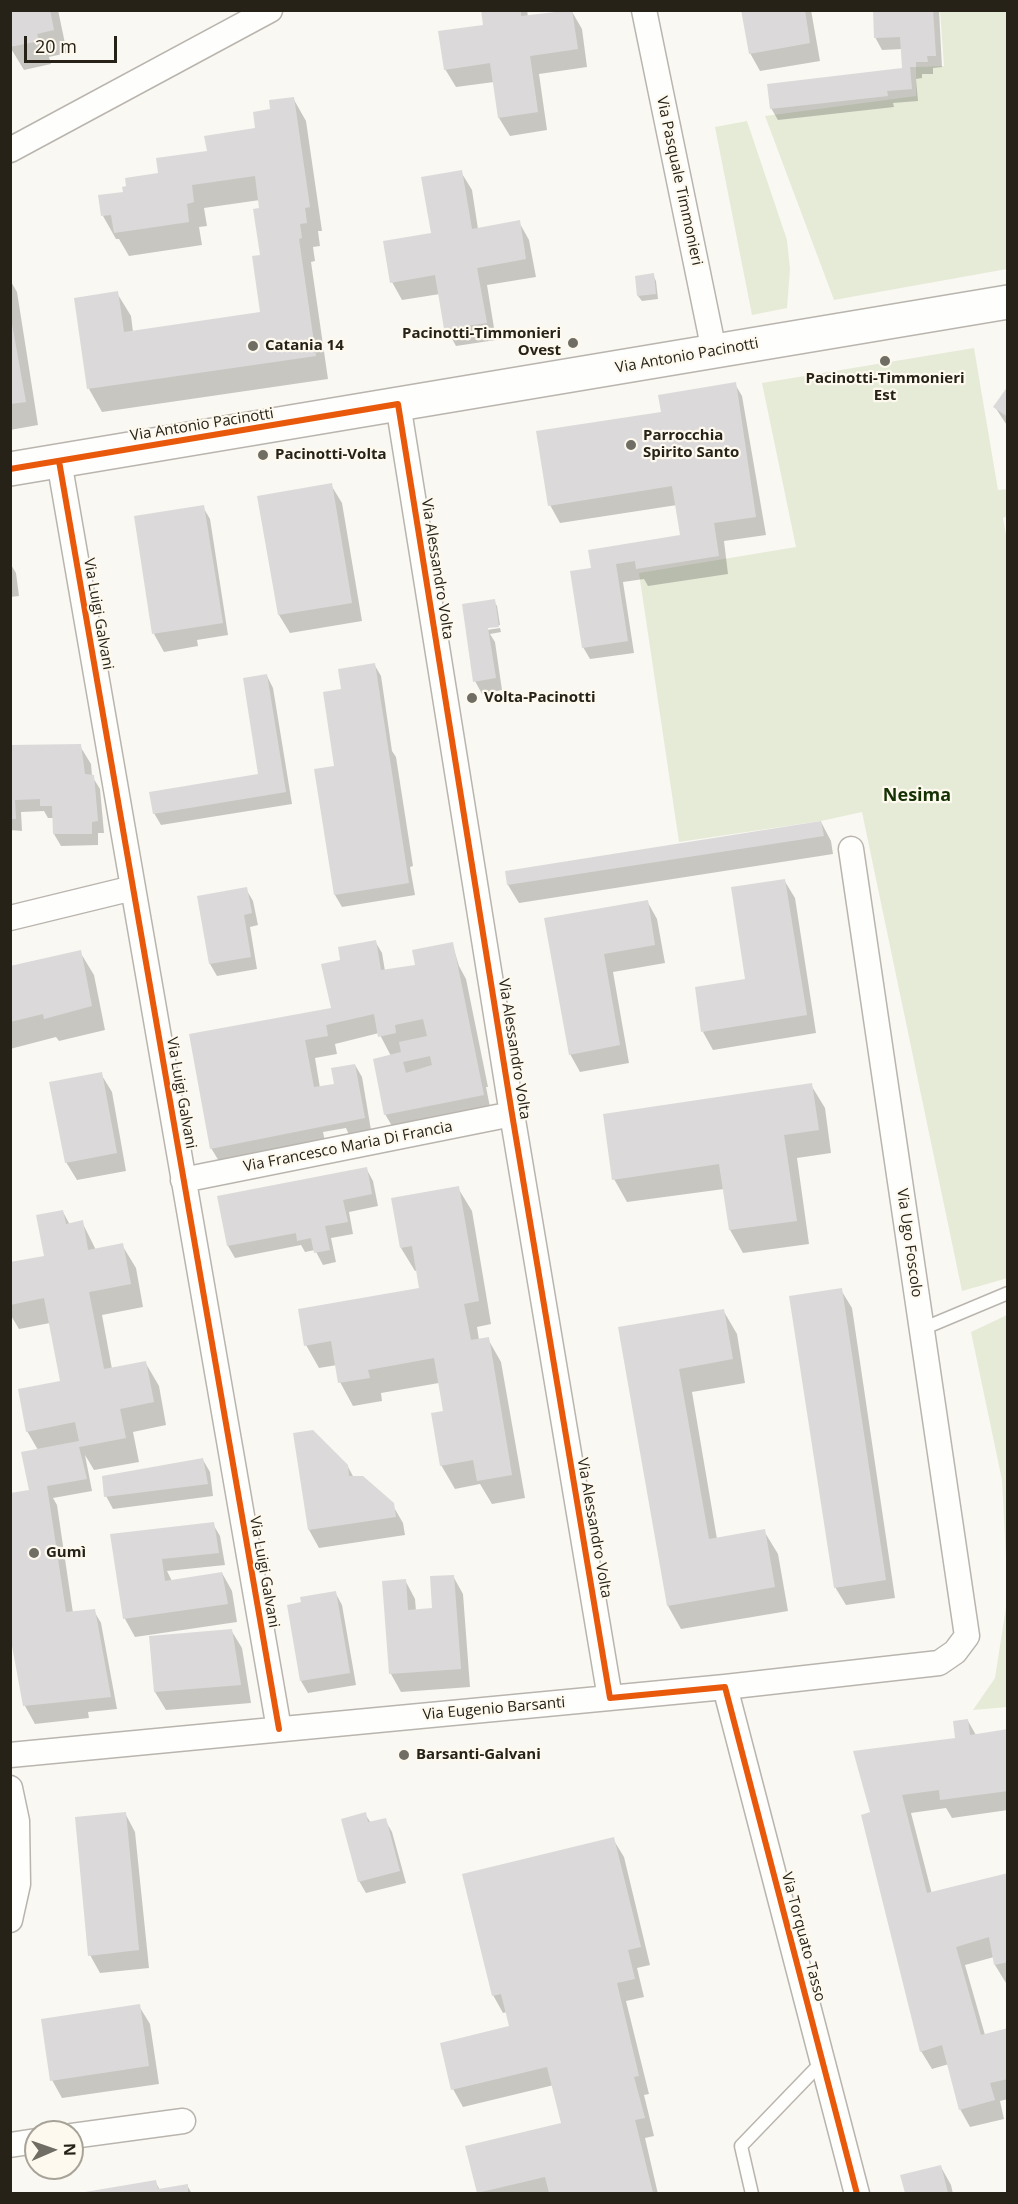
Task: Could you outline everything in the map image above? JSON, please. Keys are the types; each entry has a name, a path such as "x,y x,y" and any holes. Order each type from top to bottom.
{"main road":[{"name":"Via Antonio Pacinotti","path":"10,469 1008,302"}],"street":[{"path":"10,150 270,10"},
{"name":"Via Pasquale Timmonieri","path":"644,10 714,351"},
{"name":"Via Alessandro Volta","path":"398,404 512,1114 610,1698"},
{"name":"Via Luigi Galvani","path":"59,461 279,1729"},
{"name":"Via Ugo Foscolo","path":"851,849 967,1636"},
{"path":"10,918 133,888"},
{"name":"Via Francesco Maria Di Francia","path":"183,1180 512,1114"},
{"name":"Via Eugenio Barsanti","path":"10,1755 725,1687 939,1663 955,1652 967,1636"},
{"name":"Via Torquato Tasso","path":"725,1687 856,2193"},
{"path":"10,1788 17,1821 18,1884 10,1920"},
{"path":"84,2134 183,2121"}],"lane":[{"path":"922,1329 1008,1293"},
{"path":"752,2193 741,2146 823,2061"}],"green space":[{"path":"940,11 1007,11 1007,269 834,300 765,116 916,96 916,67 944,66"},
{"path":"747,121 787,240 790,269 787,308 752,315 715,127"},
{"path":"974,348 998,490 1008,489 1007,516 1003,518 1008,546 1008,1278 962,1291 862,812 821,821 679,842 639,573 796,547 762,383"},
{"path":"1008,1315 1007,1577 1002,1480 971,1332"},
{"path":"1007,1601 1007,1707 973,1710 995,1678"}],"building":[{"path":"10,10 50,10 54,30 37,34 39,41 10,47"},
{"path":"481,10 521,10 521,16 572,10 578,49 530,56 538,112 498,118 490,63 444,70 438,31 483,25"},
{"path":"741,10 805,10 810,43 749,54"},
{"path":"873,10 933,10 936,56 927,56 928,62 916,62 916,67 910,67 912,89 887,91 888,96 770,109 767,84 902,68 900,37 874,38"},
{"path":"294,97 310,207 305,208 307,223 300,224 302,238 299,239 316,356 87,389 74,298 118,291 124,332 260,312 252,256 260,255 253,209 259,208 255,176 192,185 194,202 187,204 189,222 114,233 111,215 101,216 98,195 123,192 122,187 126,186 125,178 158,173 156,158 207,151 204,136 255,128 253,112 270,109 269,100"},
{"path":"462,170 472,229 520,220 526,259 477,268 487,323 444,329 435,275 390,283 383,241 431,233 421,177"},
{"path":"654,273 656,294 637,296 635,276"},
{"path":"10,313 26,402 10,404"},
{"path":"736,382 756,517 714,523 719,556 636,569 635,561 616,564 628,641 582,648 570,571 591,568 588,550 680,535 672,486 548,506 536,431 661,412 658,395"},
{"path":"1008,386 1008,417 993,407"},
{"path":"332,483 352,603 278,615 257,496"},
{"path":"204,505 223,623 152,634 134,516"},
{"path":"495,599 499,627 488,628 496,678 473,682 462,604"},
{"path":"375,663 409,883 334,895 314,769 334,766 323,692 341,689 338,669"},
{"path":"267,674 286,792 153,814 149,792 258,774 243,678"},
{"path":"81,744 85,774 94,775 98,821 92,822 92,834 53,834 52,806 40,806 40,799 15,800 16,819 10,819 10,745"},
{"path":"821,821 824,836 507,885 505,871"},
{"path":"785,879 807,1015 701,1032 695,987 745,979 731,887"},
{"path":"247,887 252,913 244,915 251,957 209,964 197,896"},
{"path":"648,900 655,945 604,954 620,1045 569,1055 544,918"},
{"path":"376,940 381,970 415,965 412,950 453,942 484,1095 384,1115 373,1059 401,1052 399,1042 427,1036 423,1019 395,1025 396,1033 378,1037 374,1014 326,1025 328,1036 305,1040 314,1087 334,1084 331,1068 355,1064 365,1118 210,1149 189,1034 331,1008 321,964 340,960 338,947","holes":["430,1056 432,1065 406,1073 403,1062"]},
{"path":"81,950 92,1006 44,1019 43,1014 10,1022 10,966"},
{"path":"102,1072 117,1153 65,1163 49,1082"},
{"path":"812,1083 819,1130 784,1135 797,1221 729,1230 719,1164 612,1180 603,1114"},
{"path":"367,1167 372,1194 343,1200 348,1222 325,1226 330,1250 314,1253 311,1238 297,1241 296,1233 227,1246 217,1196"},
{"path":"459,1186 479,1301 464,1304 471,1340 489,1337 512,1475 477,1481 473,1460 440,1466 431,1413 443,1411 434,1358 368,1370 370,1378 338,1383 331,1341 304,1346 298,1309 419,1288 412,1246 400,1248 391,1198"},
{"path":"63,1210 66,1224 83,1220 88,1250 123,1243 131,1284 89,1292 104,1369 146,1361 154,1402 120,1409 126,1438 79,1447 87,1479 47,1486 66,1612 95,1609 111,1697 23,1706 10,1635 10,1493 29,1490 21,1452 79,1441 75,1422 26,1432 18,1389 60,1381 44,1298 10,1305 10,1262 44,1256 36,1215"},
{"path":"842,1288 886,1580 834,1588 789,1296"},
{"path":"724,1309 733,1359 679,1369 709,1539 765,1529 775,1587 667,1606 618,1327"},
{"path":"313,1430 348,1465 349,1476 363,1476 394,1503 396,1517 308,1530 293,1433"},
{"path":"203,1458 208,1484 104,1497 102,1476"},
{"path":"214,1522 219,1553 162,1559 165,1581 222,1572 228,1604 123,1619 110,1534"},
{"path":"454,1575 461,1669 389,1674 382,1581 406,1579 408,1610 432,1608 430,1576"},
{"path":"336,1591 350,1673 300,1681 287,1605 301,1602 300,1597"},
{"path":"232,1629 241,1685 154,1692 149,1636"},
{"path":"968,1719 970,1735 1008,1729 1008,1791 940,1800 939,1790 902,1795 927,1893 1008,1873 1008,1962 994,1965 989,1937 956,1947 981,2035 1008,2028 1008,2079 990,2083 995,2100 959,2110 942,2045 920,2052 861,1815 870,1812 853,1751 955,1738 953,1721"},
{"path":"126,1812 139,1950 88,1956 75,1817"},
{"path":"366,1812 368,1822 386,1818 400,1871 358,1882 341,1819"},
{"path":"614,1837 641,1947 628,1950 635,1979 617,1983 639,2076 634,2077 645,2118 635,2120 653,2193 549,2193 545,2177 477,2193 465,2146 561,2123 547,2067 451,2090 440,2043 509,2026 501,1994 492,1996 462,1874"},
{"path":"140,2004 149,2066 50,2081 41,2019"},
{"path":"941,2165 948,2193 905,2193 900,2175"},
{"path":"156,2180 158,2189 188,2184 188,2193 79,2193"}],"cycle path":[{"path":"10,469 398,404 512,1114 610,1698 725,1687 857,2194"},
{"path":"59,461 279,1729"}],"place":[{"name":"Pacinotti-Timmonieri Ovest","path":"573,343"},
{"name":"Catania 14","path":"253,346"},
{"name":"Pacinotti-Timmonieri Est","path":"885,361"},
{"name":"Parrocchia Spirito Santo","path":"631,445"},
{"name":"Pacinotti-Volta","path":"263,455"},
{"name":"Volta-Pacinotti","path":"472,698"},
{"name":"Gumì","path":"34,1553"},
{"name":"Barsanti-Galvani","path":"404,1755"}],"district":[{"name":"Nesima","path":"917,796"}]}
